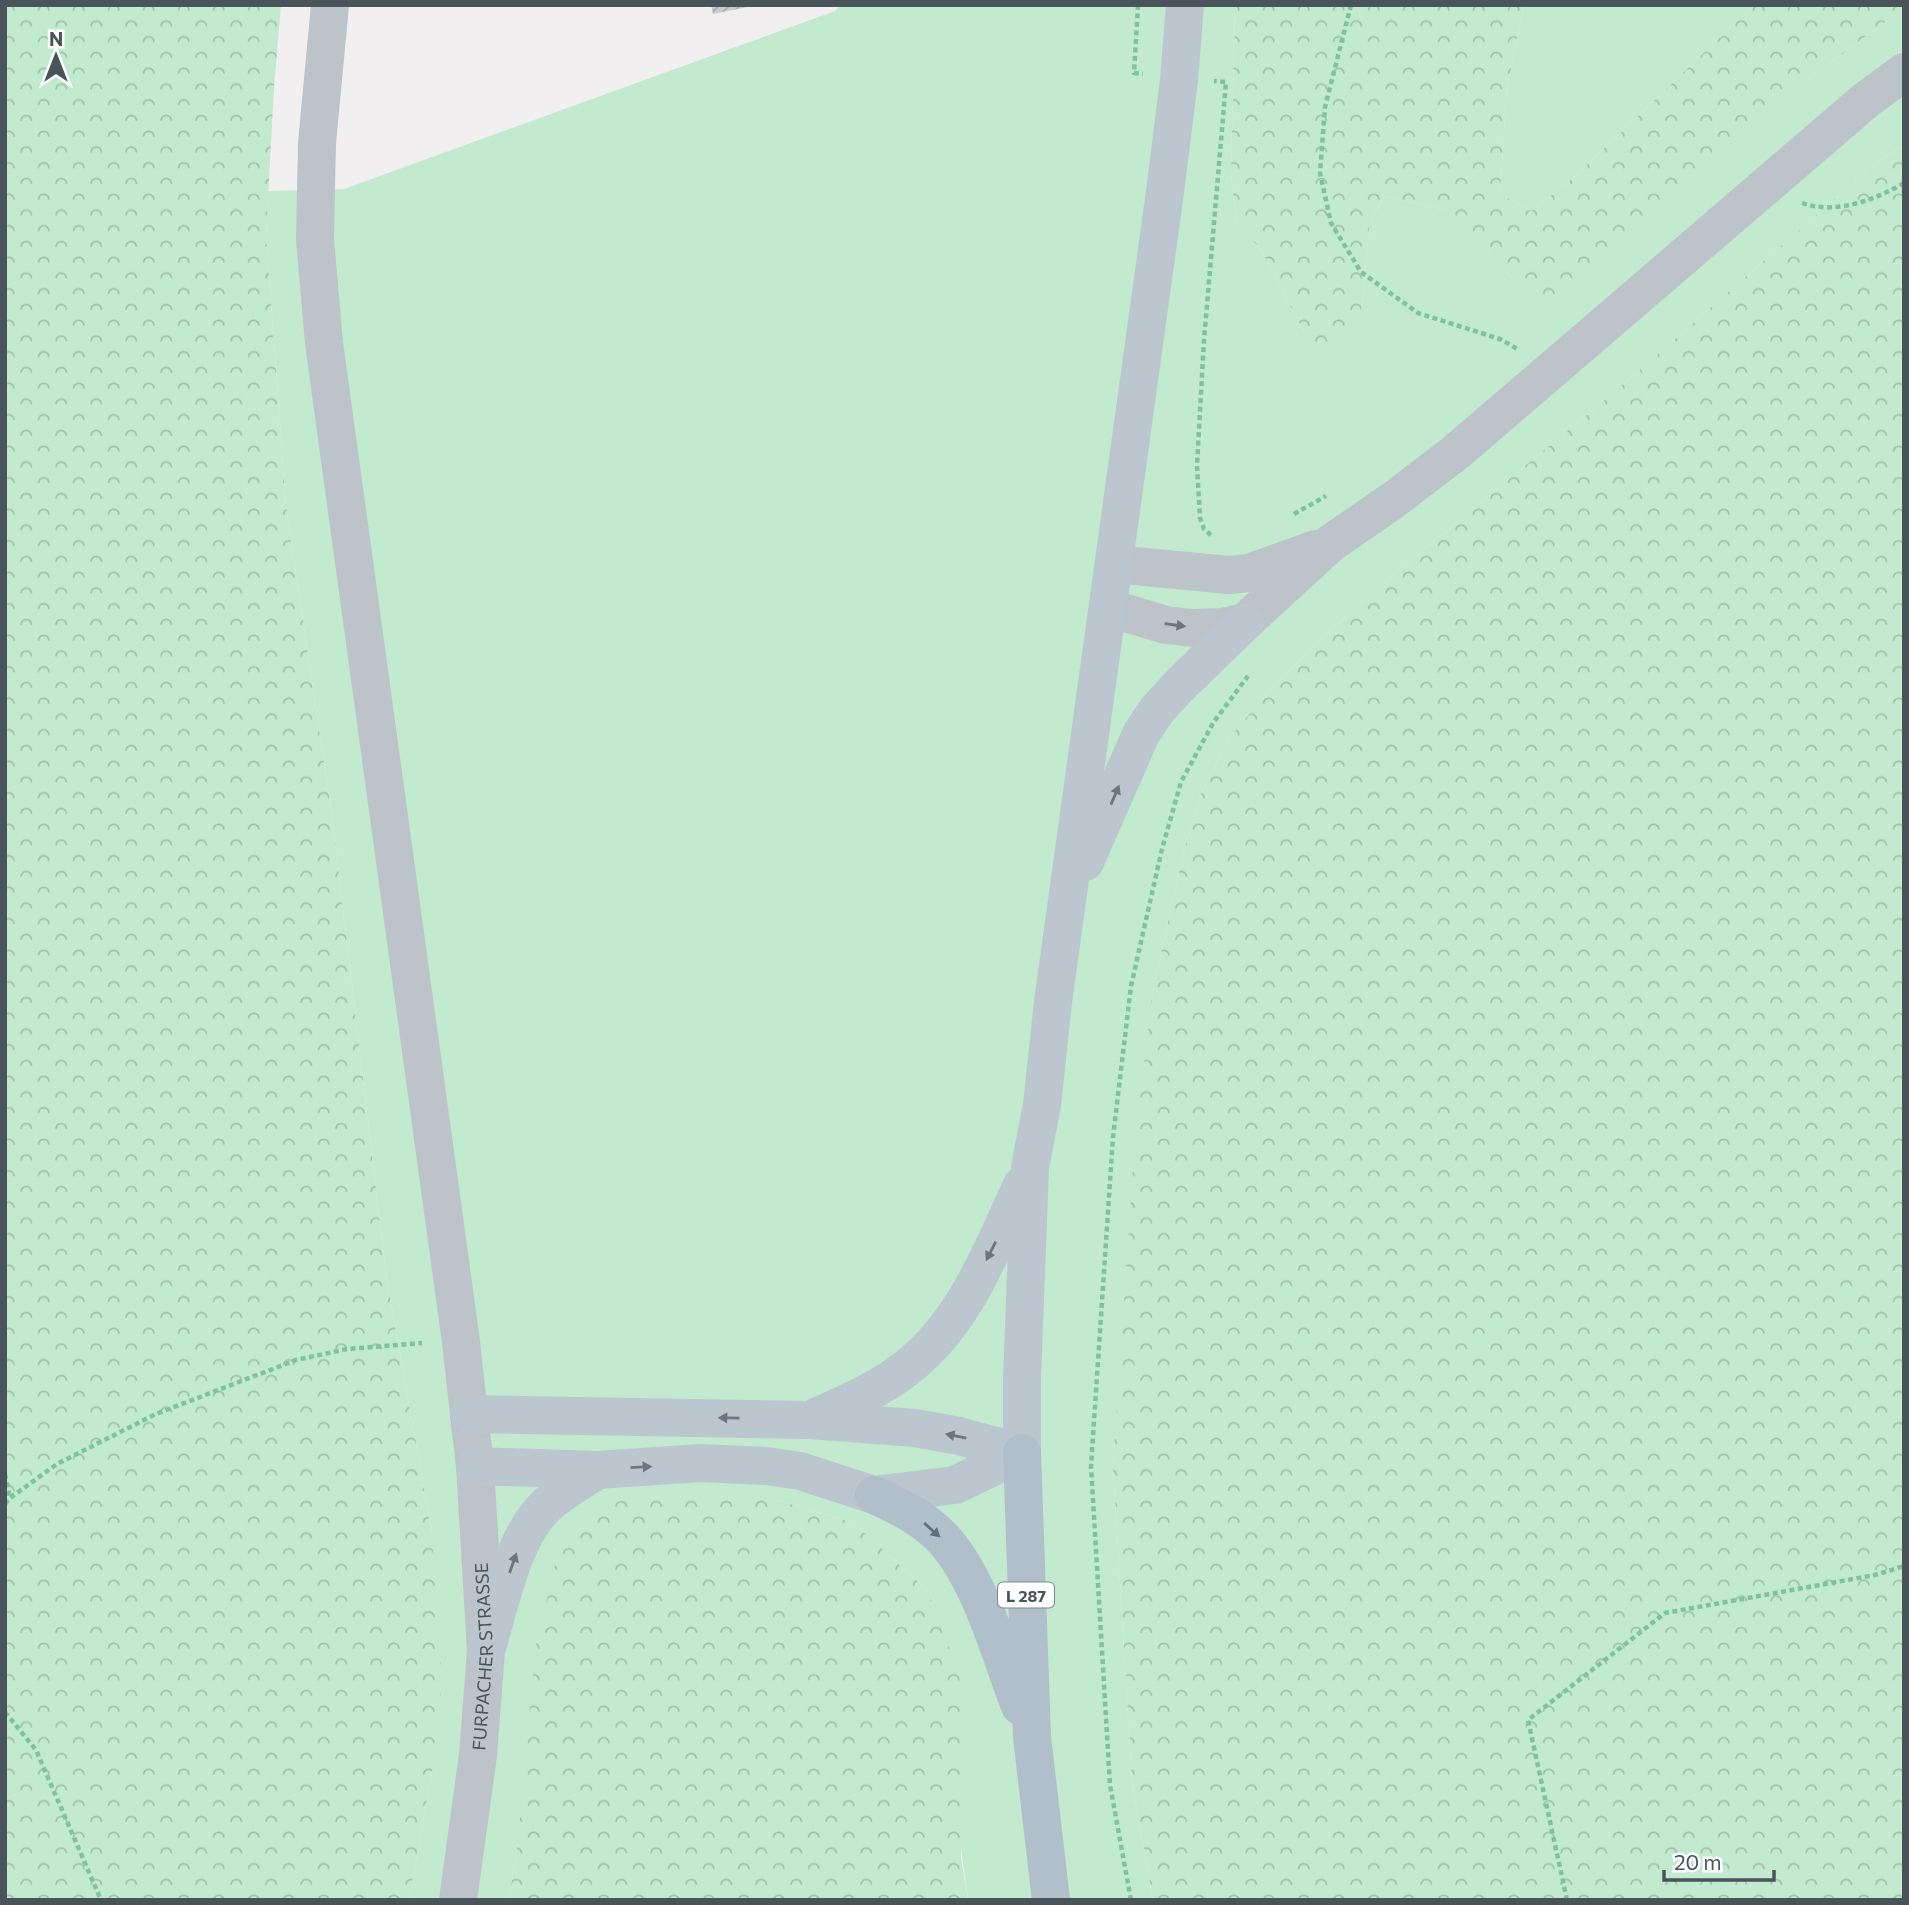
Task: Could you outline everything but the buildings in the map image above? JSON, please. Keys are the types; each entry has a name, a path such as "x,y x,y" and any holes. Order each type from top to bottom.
{"main road":[{"name":"L 287","path":"1051,1900 1032,1737 1022,1453 1022,1367 1030,1167 1042,1105 1067,903 1109,608 1179,80 1185,5"},
{"path":"1067,903 1141,734 1157,710 1179,686 1245,622"},
{"path":"810,1420 876,1389 907,1368 933,1343 976,1280 1030,1167"},
{"path":"469,1414 810,1420 915,1428 959,1436 1022,1453"},
{"path":"874,1495 955,1485 1022,1453"},
{"path":"475,1466 597,1470 701,1463 767,1466 800,1471 874,1495 904,1508 927,1524 947,1543 981,1601 1032,1737"},
{"path":"486,1651 507,1581 525,1534 548,1504 597,1470"}],"street":[{"name":"FURPACHER STRASSE","path":"331,5 317,143 315,239 324,343 461,1342 475,1466 486,1651 478,1755 458,1900"},
{"path":"1109,608 1166,625 1222,627 1245,622 1331,543 1455,453 1770,181 1866,100 1904,72"},
{"path":"1114,564 1239,574 1249,573 1331,543"}],"path":[{"path":"1351,5 1325,107 1320,173 1331,223 1361,272 1418,313 1500,340 1527,355 1546,373"},
{"path":"1770,181 1786,197 1811,206 1833,207 1881,196 1904,183"},
{"path":"1131,1900 1110,1785 1091,1466 1113,1137 1131,986 1162,849 1181,782 1213,723 1255,666 1245,622"},
{"path":"5,1504 57,1464 156,1414 296,1360 347,1349 394,1344 461,1342"},
{"path":"5,1474 10,1498"},
{"path":"1567,1900 1528,1720 1665,1613 1875,1575 1904,1566"},
{"path":"5,1712 36,1750 101,1900"}],"green space":[{"path":"5,5 281,5 266,235 286,506 333,823 386,1275 432,1533 442,1682 432,1772 409,1900 5,1900"},
{"path":"840,5 1235,5 1231,173 1236,224 1260,248 1305,334 1361,312 1370,222 1385,196 1449,211 1512,278 1802,84 1904,8 1904,145 1873,165 1611,395 1364,599 1277,682 1230,737 1202,791 1183,854 1153,990 1113,1466 1132,1783 1153,1900 968,1900 927,1590 854,1523 777,1500 518,1841 509,1900 409,1900 432,1772 432,1533 386,1275 333,823 286,506 266,235 268,191 344,189 835,11"},
{"path":"1235,5 1524,5 1507,87 1500,194 1531,211 1573,178 1754,5 1904,5 1904,8 1802,84 1558,308 1512,278 1449,211 1385,196 1370,222 1361,312 1348,336 1321,348 1305,334 1260,248 1236,224 1231,173"},
{"path":"1524,5 1754,5 1573,178 1531,211 1500,194 1507,87"},
{"path":"1904,145 1904,1900 1153,1900 1132,1783 1113,1466 1135,1139 1153,990 1183,854 1202,791 1230,737 1277,682 1364,599 1611,395 1873,165"},
{"path":"635,1496 777,1500 854,1523 927,1590 960,1676 961,1859 968,1900 509,1900 518,1841 535,1648 557,1557 584,1514"}]}
